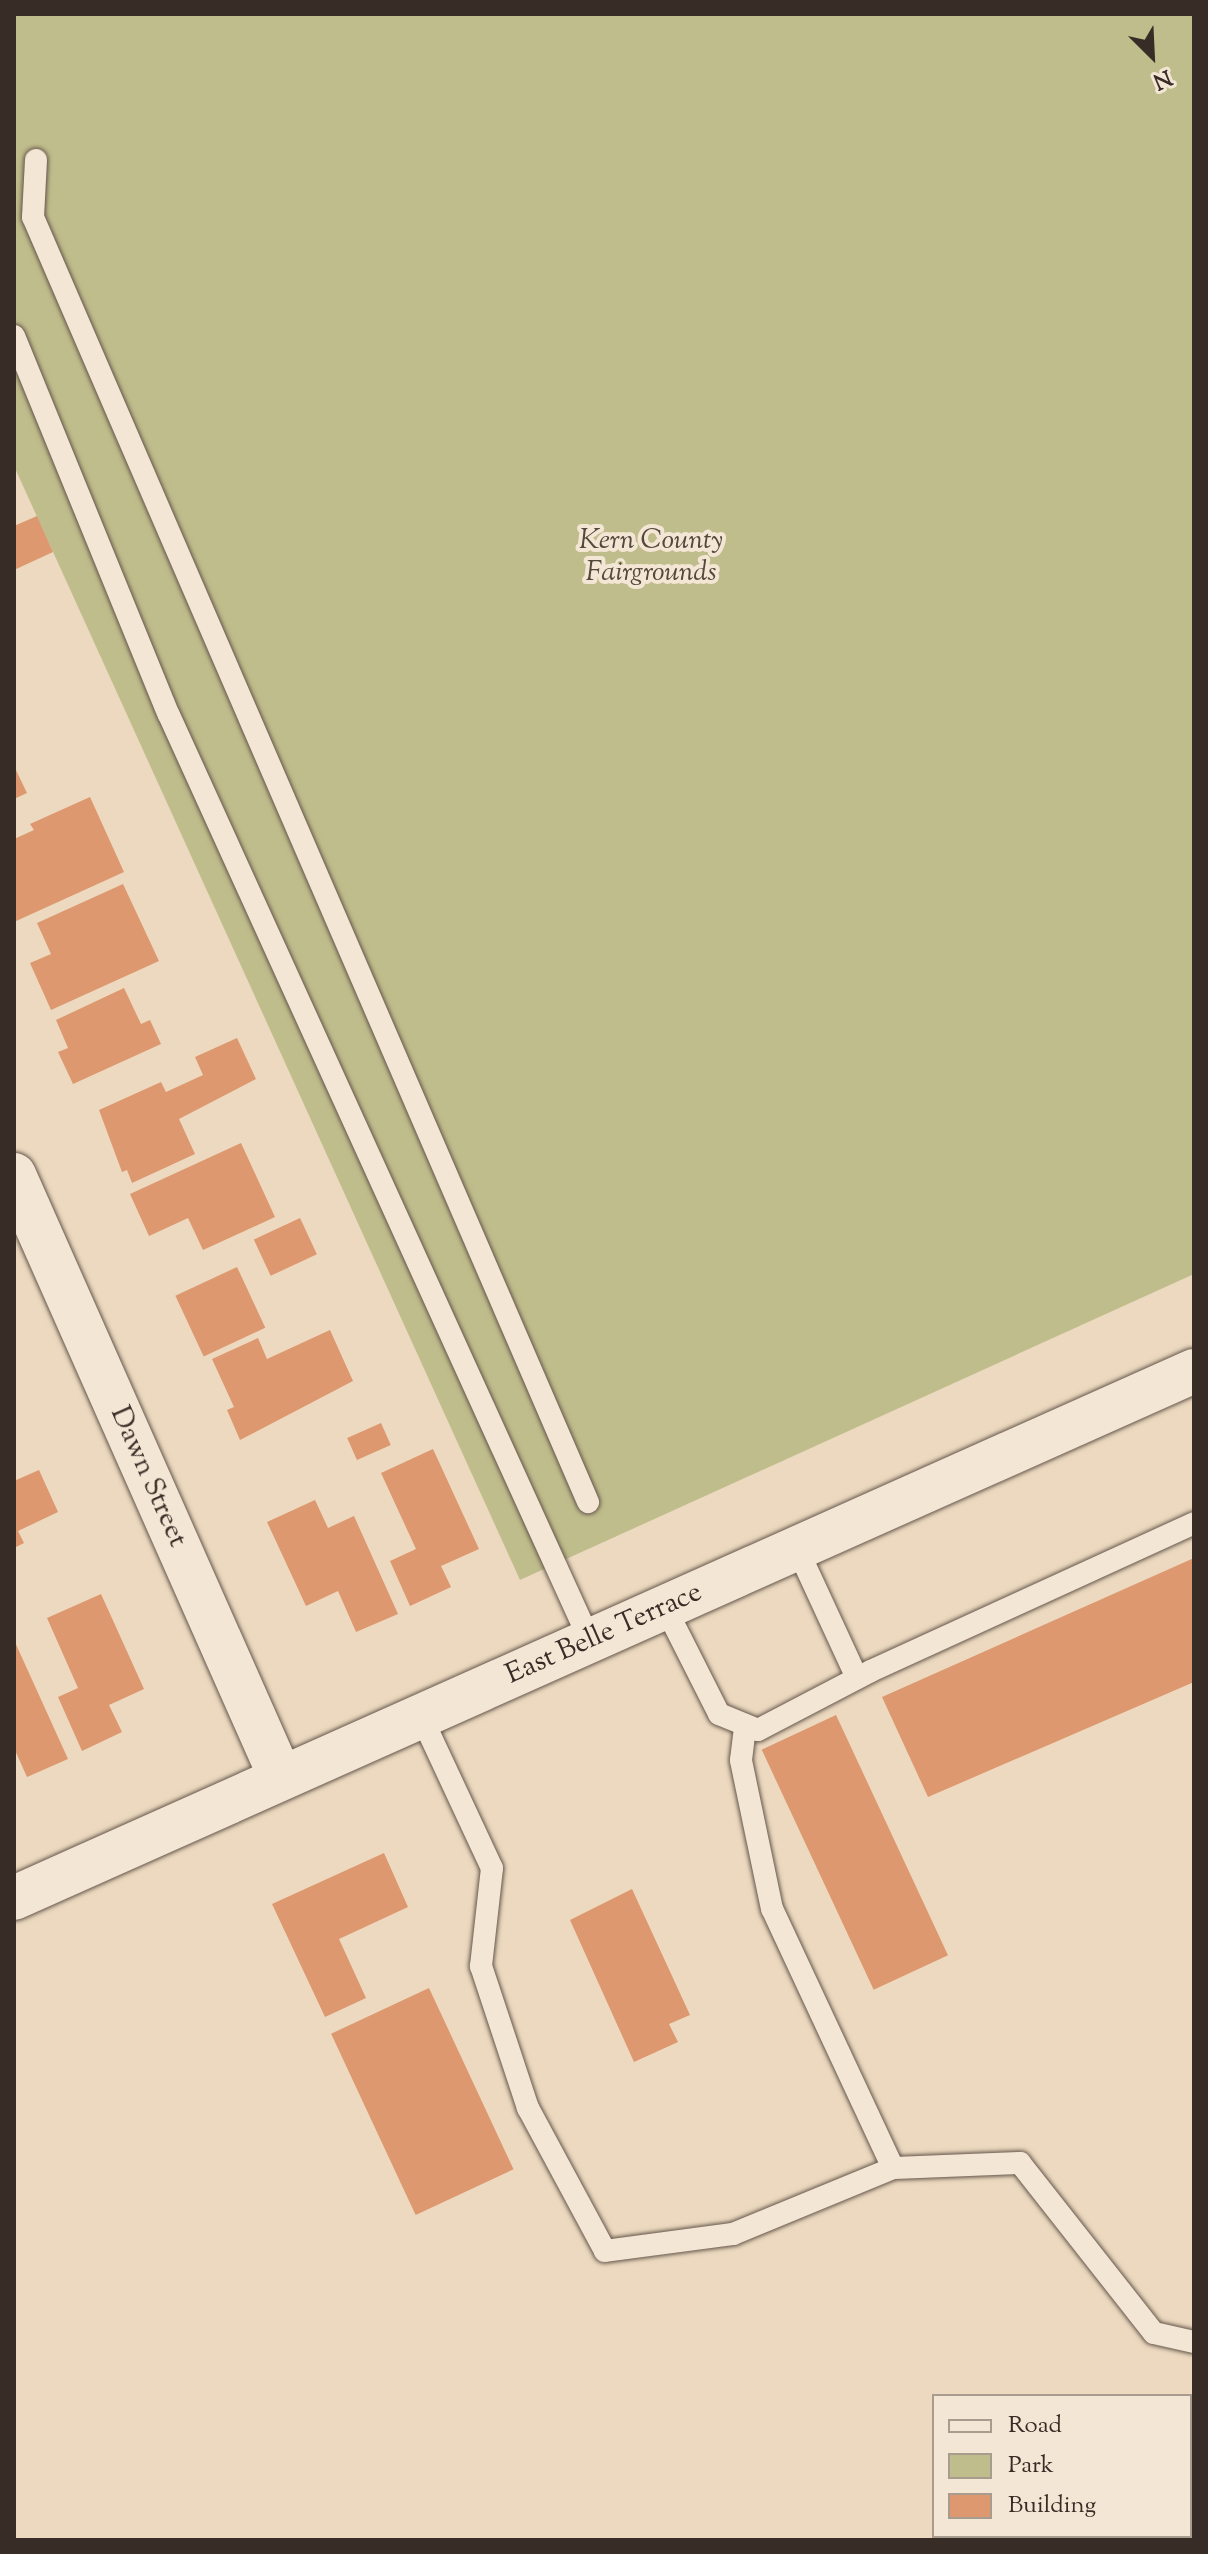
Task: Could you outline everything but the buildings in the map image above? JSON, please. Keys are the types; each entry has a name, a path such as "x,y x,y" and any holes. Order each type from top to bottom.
{"street":[{"name":"Dawn Street","path":"14,1175 281,1778"},
{"name":"East Belle Terrace","path":"14,1898 1194,1371"}],"lane":[{"path":"36,160 33,217 588,1502"},
{"path":"14,336 169,715 590,1641"},
{"path":"665,1607 719,1714 758,1730 857,1678 1194,1523"},
{"path":"797,1548 857,1678"},
{"path":"421,1716 492,1868 481,1966 528,2108 605,2251 733,2234 893,2168 1020,2163 1154,2333 1194,2342"},
{"path":"745,1725 741,1760 772,1909 893,2168"}],"green space":[{"name":"Kern County Fairgrounds","path":"14,14 1194,14 1194,1274 520,1580 14,466"}]}
